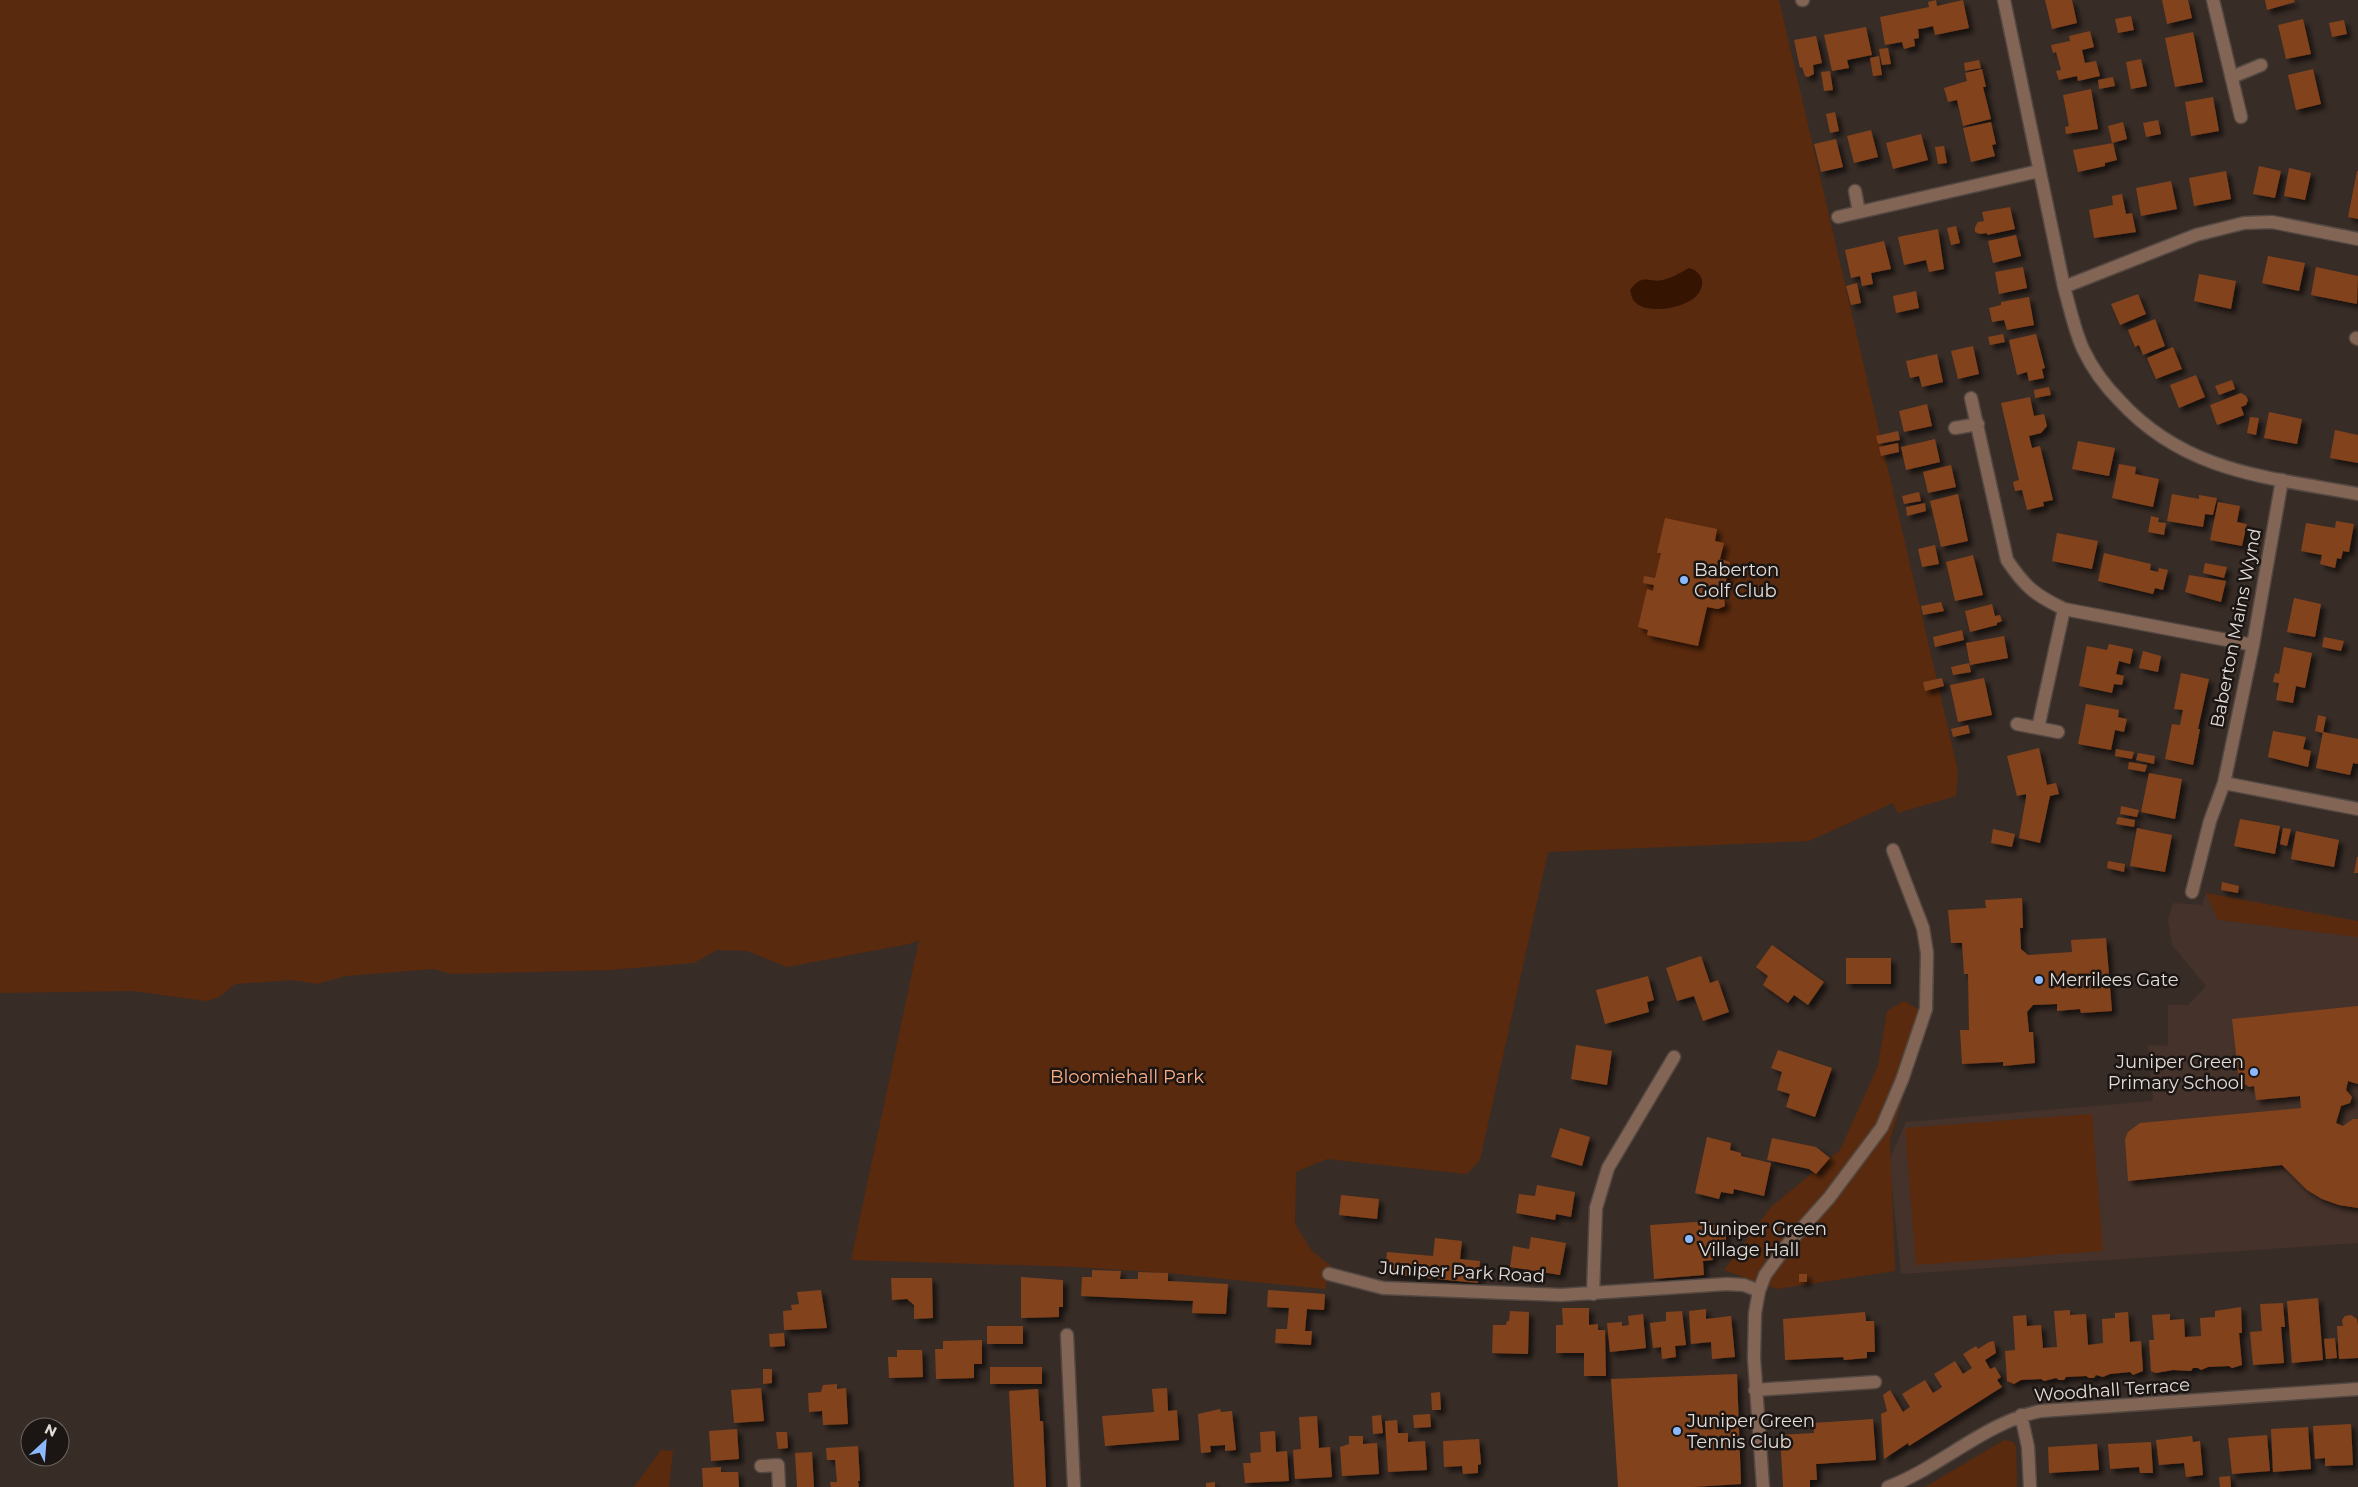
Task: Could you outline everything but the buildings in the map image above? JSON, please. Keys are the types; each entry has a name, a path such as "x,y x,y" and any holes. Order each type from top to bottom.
{"street":[{"path":"2004,0 2064,287 2074,327 2094,370 2134,417 2162,439 2197,458 2226,468 2358,494"},
{"path":"2213,0 2241,117"},
{"path":"2232,77 2261,66"},
{"path":"1838,217 2039,171"},
{"path":"1855,191 1859,212"},
{"path":"2064,287 2196,235 2244,223 2272,222 2358,238"},
{"path":"1971,398 2007,560 2020,580 2038,596 2064,609 2253,645"},
{"path":"1956,428 1978,424"},
{"name":"Baberton Mains Wynd","path":"2192,892 2210,821 2224,783 2253,645 2282,480"},
{"path":"2038,728 2064,609"},
{"path":"2018,724 2058,732"},
{"path":"2224,783 2358,809"},
{"path":"1762,1487 1756,1390 1755,1314 1759,1291 1765,1275 1787,1245 1829,1198 1882,1128 1902,1080 1926,1009 1926,953 1923,928 1893,850"},
{"path":"1593,1294 1596,1208 1608,1168 1674,1057"},
{"name":"Juniper Park Road","path":"1329,1274 1382,1288 1561,1295 1727,1284 1744,1285 1759,1291"},
{"path":"1067,1335 1074,1487"},
{"path":"1756,1390 1875,1382"},
{"name":"Woodhall Terrace","path":"1888,1487 2021,1415 2041,1410 2358,1389"},
{"path":"2021,1415 2028,1447 2030,1487"},
{"path":"761,1466 778,1465 779,1487"}],"shaded area":[{"path":"1689,268 1697,272 1702,282 1701,290 1693,299 1677,306 1657,309 1640,306 1633,300 1630,290 1639,281 1666,279"},
{"name":"Juniper Green Primary School","path":"2206,893 2358,921 2358,1243 1901,1274 1889,1160 1906,1122 2153,1101 2148,1045 2168,1046 2168,1005 2188,1005 2206,986 2172,945 2168,920 2173,903 2202,905"}],"green space":[{"name":"Bloomiehall Park","path":"0,0 1779,0 1958,771 1956,796 1898,813 1893,803 1809,841 1548,852 1480,1160 1467,1174 1327,1159 1296,1172 1295,1224 1312,1251 1331,1266 1325,1289 1167,1273 1077,1267 851,1260 919,940 909,944 787,967 747,951 717,950 694,963 609,970 452,974 433,969 345,976 317,984 293,980 235,984 219,997 206,1001 133,991 0,993"},
{"path":"2206,893 2358,921 2358,937 2218,920"},
{"path":"1904,1001 1928,1015 1890,1140 1895,1271 1777,1289 1724,1270 1771,1207 1840,1150 1878,1066 1887,1011"},
{"path":"2092,1114 2103,1251 1916,1265 1905,1128"},
{"path":"2004,1440 2013,1442 2016,1446 2017,1487 1925,1487"},
{"path":"661,1450 673,1451 669,1487 634,1487"}],"place":[{"name":"Baberton Golf Club","path":"1684,580"},
{"name":"Merrilees Gate","path":"2039,980"},
{"name":"Juniper Green Primary School","path":"2254,1072"},
{"name":"Juniper Green Village Hall","path":"1689,1239"},
{"name":"Juniper Green Tennis Club","path":"1677,1431"}]}
